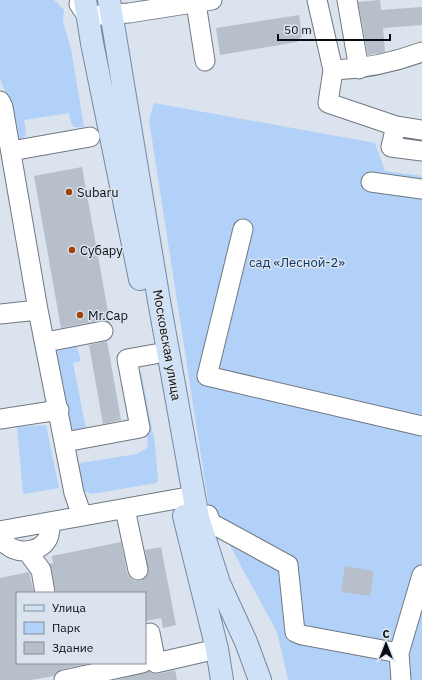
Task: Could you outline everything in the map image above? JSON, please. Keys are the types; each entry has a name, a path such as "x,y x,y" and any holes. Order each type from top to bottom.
{"main road":[{"name":"Московская улица","path":"83,5 155,354 187,497 198,518 219,583 246,642 260,680"},
{"name":"Московская улица","path":"110,8 187,497 191,550 217,649 222,680"}],"street":[{"path":"317,0 333,70 328,104 396,126 422,130"},
{"path":"347,0 359,69"},
{"path":"83,5 110,8 204,1 205,61"},
{"path":"333,70 359,69 398,61 422,52"},
{"path":"1,105 38,310 46,342 74,493 82,516"},
{"path":"396,126 391,147 422,151"},
{"path":"10,151 90,136"},
{"path":"371,182 422,189"},
{"path":"243,230 207,376 422,426"},
{"path":"0,314 38,310"},
{"path":"46,342 103,331"},
{"path":"65,442 140,428 127,359 155,354"},
{"path":"0,419 59,410"},
{"path":"51,522 48,538 38,548 27,551 15,550 6,544 0,531 187,497"},
{"path":"125,509 138,570"},
{"path":"198,518 208,516 211,524 288,565 295,632 302,635 399,653"},
{"path":"27,551 41,570 45,592"},
{"path":"401,680 399,653 422,575"},
{"path":"150,633 156,663 217,649"},
{"path":"64,680 139,664"}],"green space":[{"path":"0,0 54,0 64,10 63,21 71,49 84,127 74,127 71,123 69,113 24,120 26,132 24,139 17,139 13,110 0,79"},
{"name":"сад «Лесной-2»","path":"154,103 375,143 385,171 422,176 422,680 288,680 277,632 209,507 149,120"},
{"path":"76,344 81,361 73,363 86,429 67,431 54,350"},
{"path":"136,372 141,372 155,444 158,480 156,483 92,494 80,490 76,473 80,463 137,454 147,448 148,443"},
{"path":"46,425 59,488 23,494 17,427"}],"building":[{"path":"380,0 381,10 422,7 422,25 383,28 385,52 368,55 358,2"},
{"path":"299,15 302,36 297,42 220,55 216,28"},
{"name":"Субару","path":"82,167 110,323 101,320 61,328 34,176"},
{"path":"107,341 121,420 103,424 89,345"},
{"path":"121,542 127,573 130,578 135,581 141,581 148,574 145,550 161,547 176,625 163,628 161,618 146,621 146,592 56,592 50,564 53,563 52,556"},
{"path":"345,566 374,571 370,596 341,592"},
{"path":"29,572 34,592 16,592 16,664 85,664 62,669 54,676 31,680 0,680 0,578"},
{"path":"175,670 177,680 116,680 149,671 158,674"}],"place":[{"name":"Subaru","path":"69,192"},
{"name":"Субару","path":"72,250"},
{"name":"Mr.Cap","path":"80,315"}]}
